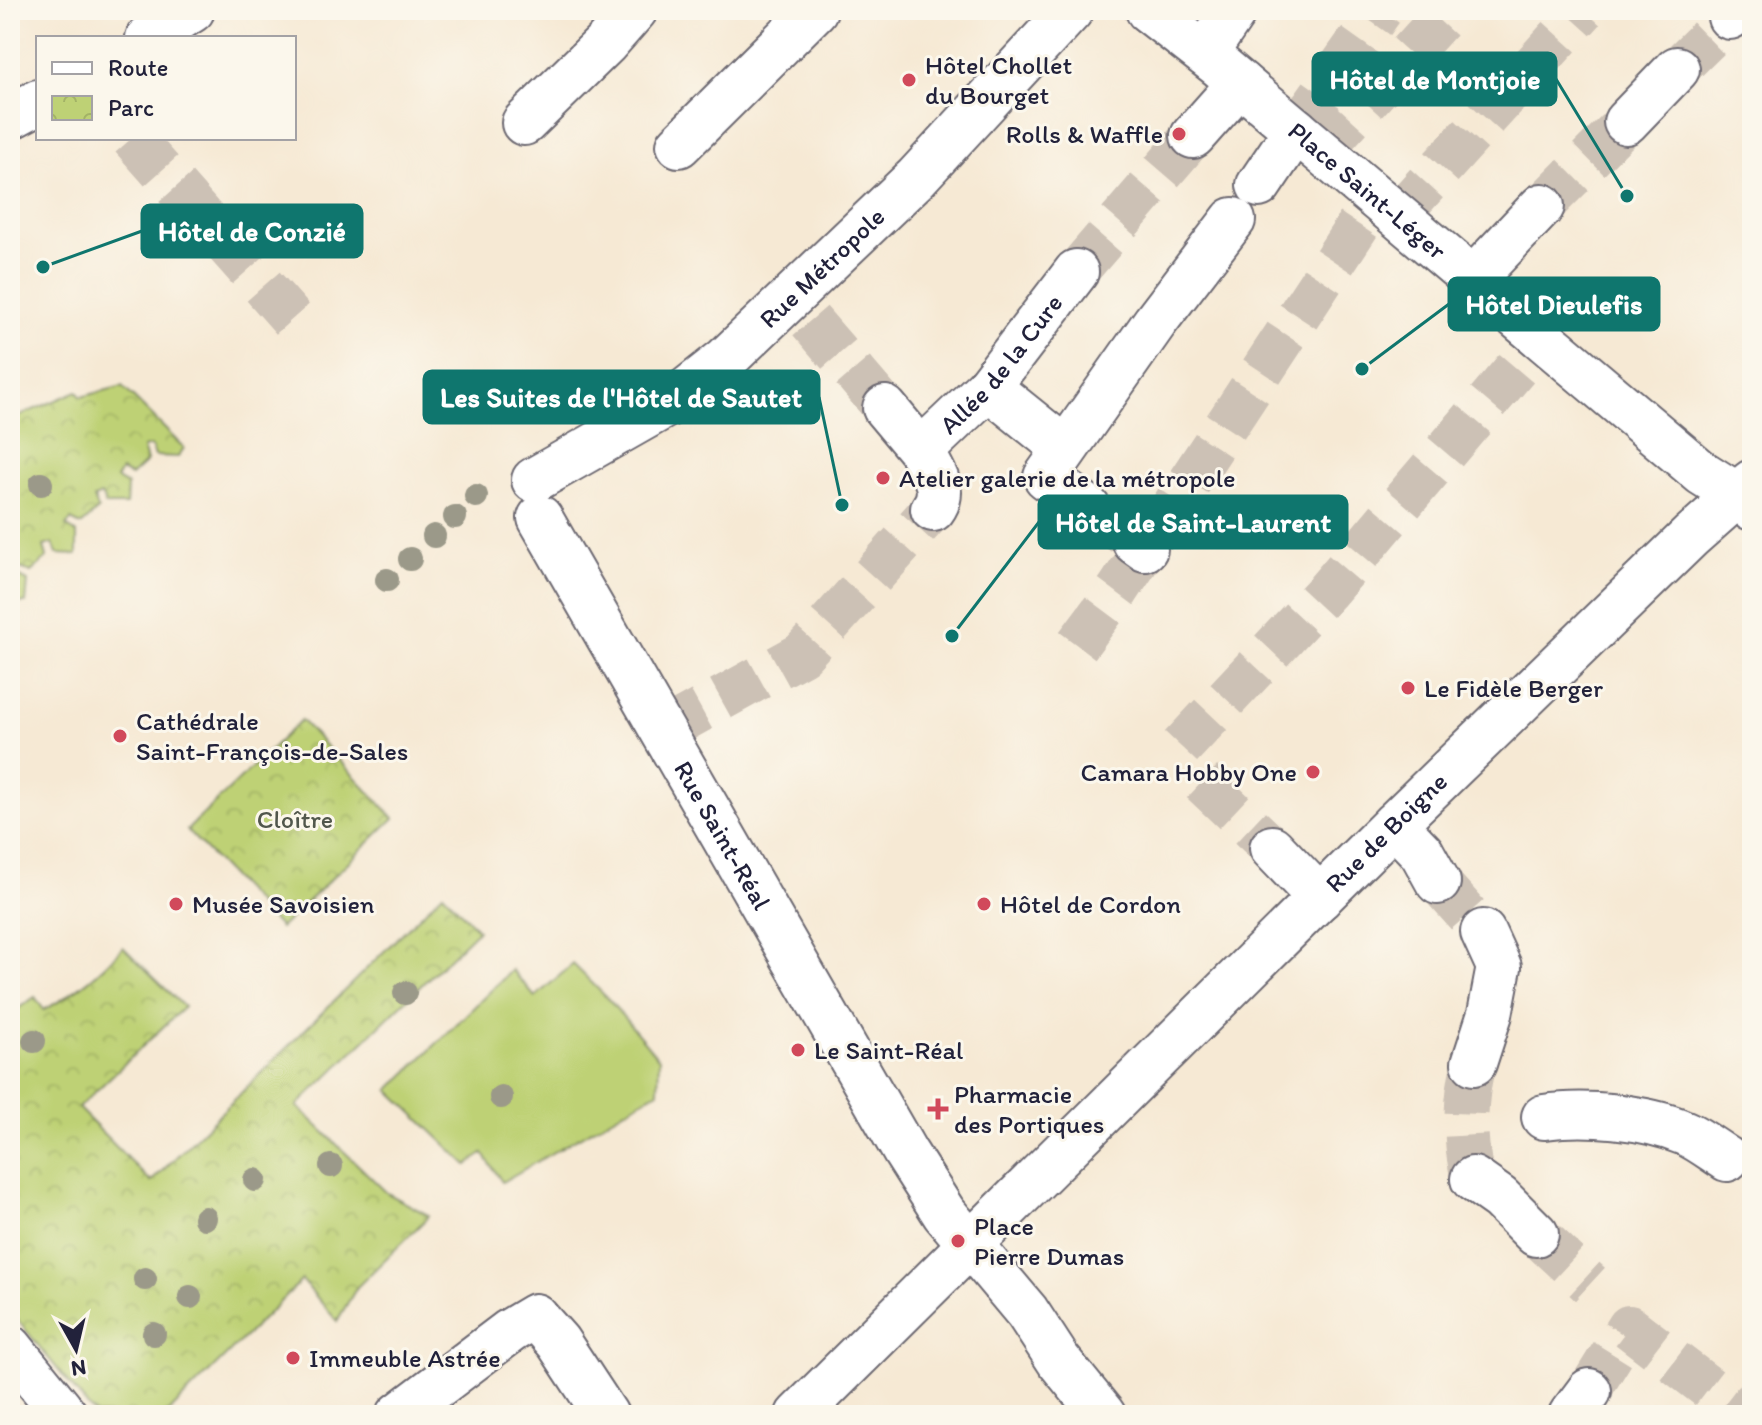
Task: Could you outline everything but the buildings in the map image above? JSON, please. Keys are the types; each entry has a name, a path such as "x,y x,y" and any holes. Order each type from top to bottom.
{"street":[{"path":"151,36 192,10"},
{"path":"524,123 606,43 635,10"},
{"path":"679,145 815,10"},
{"name":"Rue Métropole","path":"537,499 726,359 800,310 916,178 1071,10"},
{"name":"Place Saint-Léger","path":"1148,10 1240,83 1702,473 1747,495"},
{"path":"1205,54 1235,10"},
{"path":"1626,122 1677,69"},
{"path":"1193,136 1240,83"},
{"path":"10,117 36,103"},
{"path":"1259,185 1296,130"},
{"path":"1472,280 1542,206"},
{"path":"1088,508 1046,477 1131,354 1233,220"},
{"name":"Allée de la Cure","path":"921,451 988,387 1076,272"},
{"path":"988,387 1065,449"},
{"name":"Allée de la Cure","path":"885,408 921,451 939,484 938,502 933,509"},
{"name":"Rue de Boigne","path":"969,1244 1691,536 1747,495"},
{"name":"Rue Saint-Réal","path":"537,499 905,1152 944,1213 969,1244"},
{"path":"1394,824 1422,853 1438,882"},
{"path":"1272,848 1320,898"},
{"path":"1474,1063 1490,1014 1499,967 1483,932"},
{"path":"1544,1117 1574,1113 1642,1121 1685,1133 1727,1158"},
{"path":"1473,1179 1500,1198 1536,1234"},
{"path":"798,1415 969,1244 1027,1312 1059,1361 1103,1415"},
{"path":"399,1415 510,1331 535,1316 558,1342 606,1415"},
{"path":"10,1347 65,1415"}],"green space":[{"path":"122,386 184,448 178,457 155,456 151,446 143,448 147,461 131,476 121,471 116,479 127,485 126,505 106,505 101,495 94,498 98,510 81,525 71,520 66,526 77,533 77,555 57,554 53,543 44,546 47,558 31,572 20,568 16,575 28,581 26,603 10,603 10,420 77,391 81,397"},
{"name":"Cloître","path":"301,720 394,818 280,928 187,830"},
{"path":"443,893 478,930 297,1106 387,1193 428,1215 426,1219 357,1287 337,1321 302,1280 166,1415 95,1415 10,1311 10,1014 35,997 44,1010 55,1004 77,990 123,947 184,1007 78,1108 151,1182"},
{"path":"573,964 609,1000 659,1059 658,1091 502,1182 483,1153 467,1165 389,1090 512,970 535,997"}],"tunnel":[{"path":"1296,130 1381,10"},
{"path":"1321,151 1449,10"},
{"path":"1397,216 1584,10"},
{"path":"1677,69 1730,17"},
{"path":"1542,206 1626,122"},
{"path":"1076,272 1193,136"},
{"path":"134,140 294,321"},
{"path":"1077,645 1118,590 1376,198"},
{"path":"810,321 885,408"},
{"path":"1181,747 1327,591 1542,338"},
{"path":"1088,508 1135,542"},
{"path":"663,731 802,654 933,509"},
{"path":"1202,782 1272,848"},
{"path":"1438,882 1483,932"},
{"path":"1473,1179 1466,1121 1474,1063"},
{"path":"1536,1234 1590,1284"},
{"path":"1589,1391 1629,1327 1744,1415"}],"place":[{"name":"Hôtel Chollet du Bourget","path":"909,80"},
{"name":"Rolls & Waffle","path":"1179,134"},
{"name":"Hôtel de Montjoie","path":"1627,196"},
{"name":"Hôtel de Conzié","path":"43,267"},
{"name":"Hôtel Dieulefis","path":"1362,369"},
{"name":"Atelier galerie de la métropole","path":"883,478"},
{"name":"Les Suites de l'Hôtel de Sautet","path":"842,505"},
{"name":"Hôtel de Saint-Laurent","path":"952,636"},
{"name":"Le Fidèle Berger","path":"1408,688"},
{"name":"Cathédrale Saint-François-de-Sales","path":"120,736"},
{"name":"Camara Hobby One","path":"1313,772"},
{"name":"Musée Savoisien","path":"176,904"},
{"name":"Hôtel de Cordon","path":"984,904"},
{"name":"Le Saint-Réal","path":"798,1050"},
{"name":"Pharmacie des Portiques","path":"938,1109"},
{"name":"Place Pierre Dumas","path":"958,1241"},
{"name":"Immeuble Astrée","path":"293,1358"}]}
